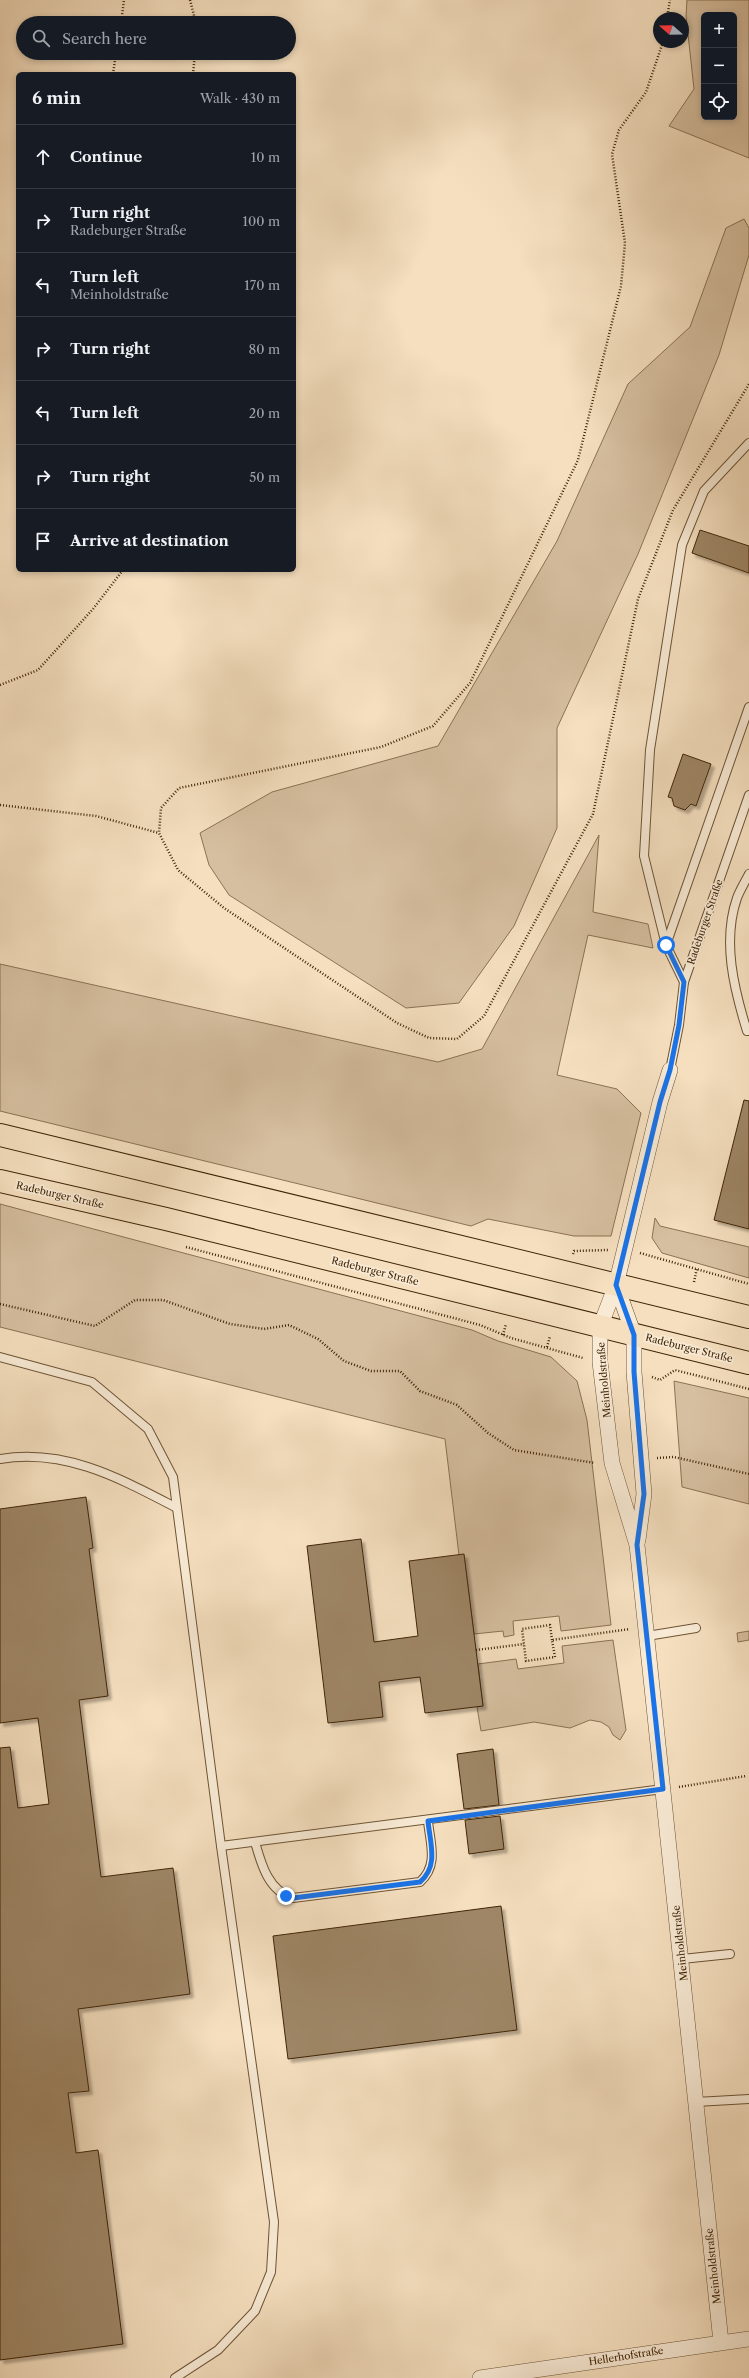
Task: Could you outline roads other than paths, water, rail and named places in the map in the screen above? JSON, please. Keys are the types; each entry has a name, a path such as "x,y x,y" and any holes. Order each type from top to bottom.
{"main road":[{"path":"0,1135 749,1317"},
{"name":"Radeburger Straße","path":"0,1181 166,1219 600,1327 749,1362"}],"street":[{"name":"Radeburger Straße","path":"616,1285 660,1102 670,1070"},
{"name":"Meinholdstraße","path":"616,1285 600,1327 600,1362 612,1463 637,1545 682,1959 721,2342"},
{"name":"Meinholdstraße","path":"616,1285 634,1335 634,1372 644,1494 637,1545"},
{"name":"Hellerhofstraße","path":"480,2378 503,2377 721,2342 749,2339"}],"lane":[{"path":"684,982 666,945 644,856 650,750 682,546 704,490 749,443"},
{"path":"666,945 749,707"},
{"name":"Radeburger Straße","path":"670,1070 679,1025 684,982 749,794"},
{"path":"749,874 737,899 730,941 735,990 747,1031 749,1031"},
{"path":"0,1357 92,1382 148,1429 173,1478 274,2222 271,2272 255,2311 218,2350 175,2378"},
{"path":"0,1459 56,1458 112,1474 177,1508"},
{"path":"646,1632 696,1628"},
{"path":"222,1846 428,1821 663,1789"},
{"path":"255,1842 263,1869 270,1881 286,1896 293,1898 336,1893 420,1882 429,1874 433,1862 428,1821"},
{"path":"682,1959 730,1954"},
{"path":"696,2102 749,2099"}]}
